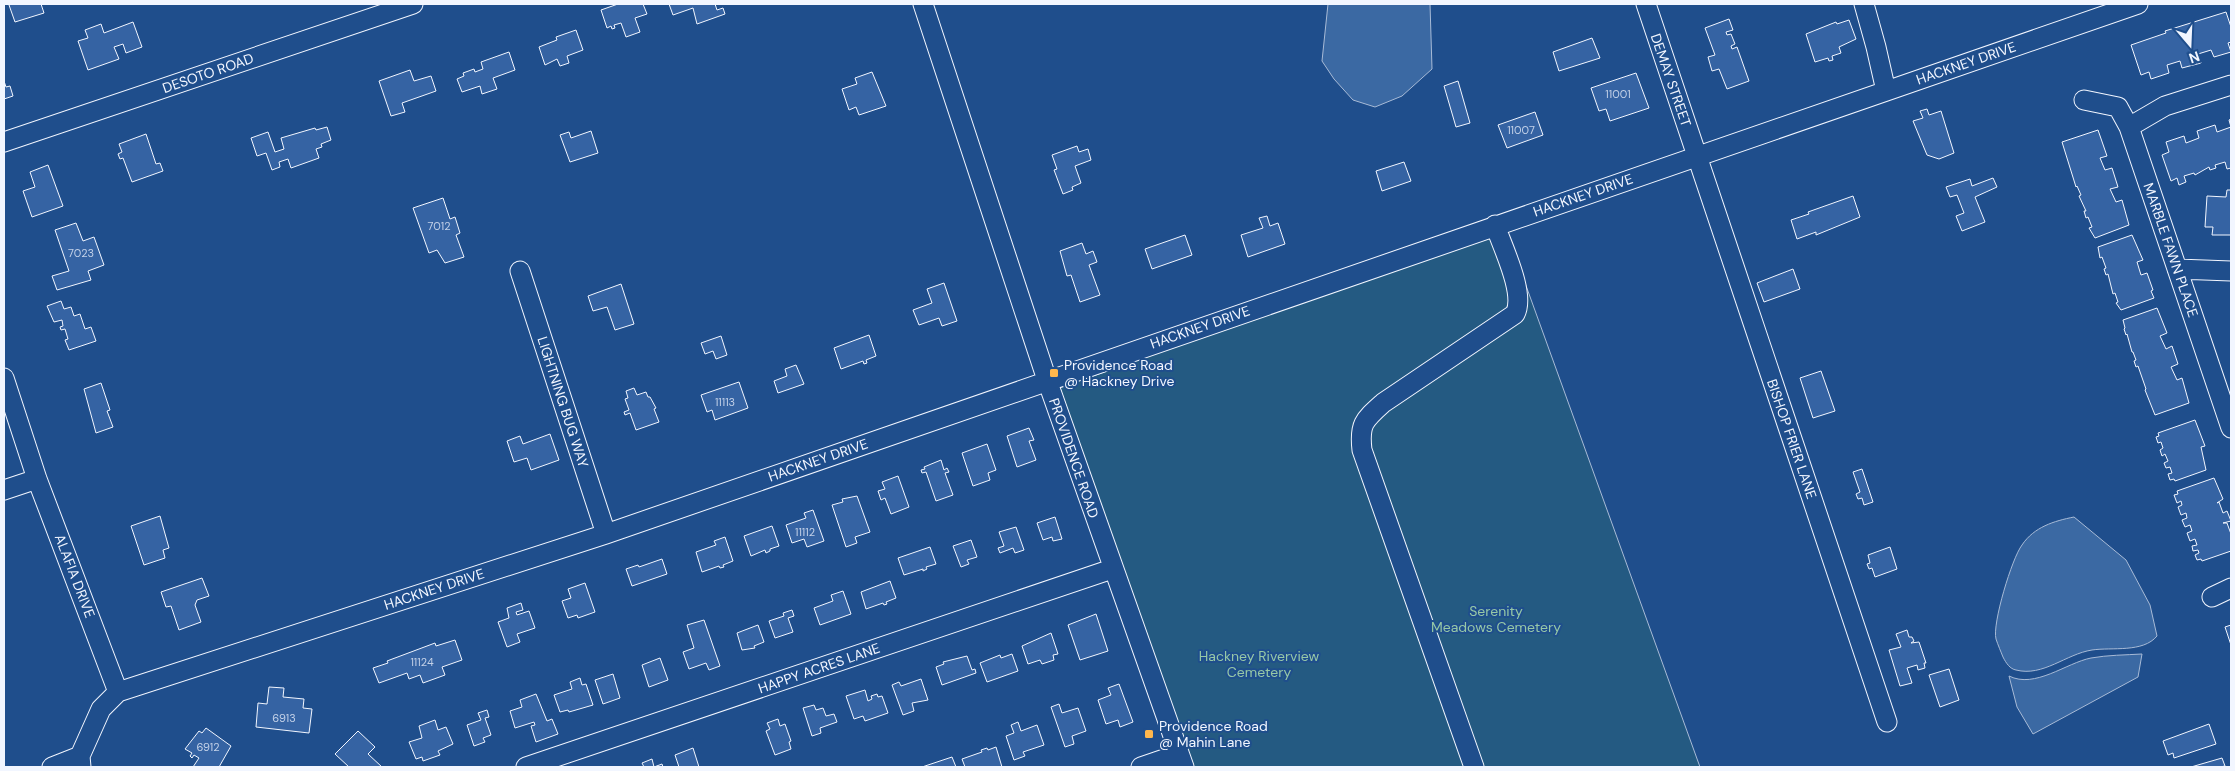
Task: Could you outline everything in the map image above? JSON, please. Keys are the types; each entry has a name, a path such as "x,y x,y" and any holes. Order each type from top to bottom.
{"street":[{"name":"DESOTO ROAD","path":"4,142 413,4"},
{"name":"PROVIDENCE ROAD","path":"923,4 1047,380 1112,570 1181,761"},
{"name":"DEMAY STREET","path":"1646,4 1697,156"},
{"path":"1864,4 1886,90"},
{"name":"HACKNEY DRIVE","path":"118,692 606,534 1494,225 2138,4"},
{"path":"2129,127 2165,106 2231,85"},
{"name":"MARBLE FAWN PLACE","path":"2084,100 2118,107 2129,127 2231,428"},
{"name":"BISHOP FRIER LANE","path":"1697,156 1887,722"},
{"path":"1474,767 1362,450 1361,438 1366,419 1383,404 1515,314 1519,303 1516,286 1494,225"},
{"path":"2177,269 2231,271"},
{"name":"LIGHTNING BUG WAY","path":"520,271 606,534"},
{"name":"ALAFIA DRIVE","path":"4,378 37,479 118,692"},
{"path":"4,490 37,479"},
{"name":"HAPPY ACRES LANE","path":"526,767 1112,570"},
{"path":"2212,597 2231,588"},
{"path":"52,767 80,762 101,709 118,692"},
{"path":"1141,767 1181,761"}],"green space":[{"name":"Serenity Meadows Cemetery","path":"1503,222 1700,767 1190,767 1060,388 1240,323"}],"shaded area":[{"path":"1328,4 1430,4 1432,69 1402,96 1375,107 1353,100 1334,79 1322,61"},
{"path":"2074,517 2126,560 2150,605 2157,636 2144,645 2136,647 2082,652 2045,668 2026,671 2014,669 2008,665 2003,657 1996,639 2000,606 2013,563 2022,545 2038,529"},
{"path":"2142,654 2138,677 2033,734 2017,707 2009,676 2029,679 2050,674 2091,658"}],"building":[{"path":"41,4 44,13 15,22 9,5"},
{"path":"618,4 643,4 647,14 635,18 640,32 626,37 621,23 614,25 615,28 612,29 611,26 607,28 601,10"},
{"path":"669,4 715,4 717,10 723,8 725,14 697,24 693,8 673,15"},
{"path":"2226,12 2231,27 2231,42 2228,43 2231,52 2214,57 2211,50 2198,54 2201,63 2182,68 2180,61 2167,65 2169,73 2151,79 2149,72 2141,75 2131,45 2166,33 2165,31"},
{"path":"1729,19 1733,30 1726,32 1727,35 1731,34 1735,44 1731,46 1732,49 1737,47 1749,81 1727,89 1719,69 1712,71 1708,57 1715,55 1705,28"},
{"path":"1849,20 1856,39 1839,47 1841,53 1832,56 1833,60 1829,61 1828,58 1815,62 1806,34 1836,22 1837,24"},
{"path":"133,22 142,47 126,53 123,44 114,47 119,59 88,70 78,41 88,38 85,30 101,24 104,33"},
{"path":"576,30 583,50 567,56 569,63 560,66 557,59 545,65 539,47 557,40 556,37"},
{"path":"1592,38 1600,58 1559,71 1553,52"},
{"path":"509,52 515,70 493,78 497,89 482,94 480,86 462,92 457,79 464,76 463,73 474,69 475,72 483,69 481,62"},
{"path":"410,70 414,81 431,76 436,91 402,103 405,112 391,116 379,81"},
{"path":"872,72 886,106 859,115 856,107 849,110 842,89 857,84 855,78"},
{"path":"1636,73 1649,108 1610,121 1606,109 1599,111 1591,88"},
{"path":"4,81 6,87 10,86 13,96 4,99"},
{"path":"1458,81 1470,123 1456,127 1444,86"},
{"path":"1927,109 1929,115 1941,111 1954,153 1939,159 1927,155 1913,121 1923,118 1920,111"},
{"path":"1535,112 1543,135 1507,148 1498,125"},
{"path":"2215,125 2217,132 2231,127 2231,168 2227,169 2225,162 2215,165 2216,168 2210,170 2209,167 2195,175 2194,173 2184,176 2186,182 2179,185 2177,178 2171,181 2162,155 2169,152 2166,142 2184,136 2186,143 2199,138 2197,131"},
{"path":"327,127 331,140 321,144 322,147 316,149 319,158 291,168 288,159 279,162 280,167 272,170 266,153 257,156 251,138 268,132 275,152 284,149 281,138 315,128 316,130"},
{"path":"2098,130 2107,156 2100,158 2105,170 2112,168 2118,187 2110,189 2116,202 2122,200 2129,225 2095,238 2089,228 2092,227 2088,217 2086,218 2084,211 2086,211 2079,196 2081,195 2076,187 2062,142"},
{"path":"591,131 598,153 570,162 560,135 569,132 571,138"},
{"path":"146,134 156,164 160,163 163,171 132,182 123,158 120,159 118,154 122,152 119,144"},
{"path":"1077,146 1079,152 1088,149 1091,160 1075,166 1081,183 1072,187 1073,190 1063,194 1054,170 1057,169 1052,155"},
{"path":"1404,162 1411,181 1382,191 1376,171"},
{"path":"48,165 63,206 32,217 23,191 35,187 30,172"},
{"path":"1993,178 1997,187 1975,197 1985,222 1962,231 1956,216 1964,213 1957,195 1950,197 1946,187 1970,179 1972,186"},
{"path":"2227,190 2231,190 2231,235 2212,235 2213,227 2205,227 2207,196 2226,197"},
{"path":"1853,196 1860,217 1816,235 1816,232 1797,239 1791,220"},
{"path":"443,198 450,219 455,217 460,233 456,235 464,257 445,263 437,250 429,253 413,208"},
{"path":"1267,216 1270,226 1278,223 1285,244 1248,257 1241,235 1263,228 1259,218"},
{"path":"76,223 83,241 94,237 104,265 88,271 91,280 57,290 52,276 69,271 55,230"},
{"path":"1185,235 1192,255 1152,269 1145,249"},
{"path":"2132,235 2143,260 2137,262 2141,275 2147,273 2154,298 2121,310 2116,303 2118,302 2115,293 2113,294 2108,274 2106,275 2104,269 2106,268 2102,257 2100,258 2098,247"},
{"path":"1082,243 1086,254 1093,251 1097,262 1089,265 1100,295 1080,302 1071,275 1067,276 1060,251"},
{"path":"1793,269 1800,289 1764,302 1757,283"},
{"path":"944,283 957,321 942,326 939,318 919,325 913,310 932,303 927,289"},
{"path":"621,284 634,324 615,330 607,307 593,311 588,296"},
{"path":"61,301 64,309 71,307 74,316 80,314 85,329 91,327 96,341 69,350 65,340 68,339 65,329 61,330 60,327 63,326 62,320 54,322 47,306"},
{"path":"2157,308 2167,333 2160,336 2166,349 2172,346 2178,364 2171,367 2177,380 2182,378 2189,403 2155,415 2138,366 2136,367 2134,361 2136,360 2124,329 2123,320"},
{"path":"869,335 876,356 866,360 867,363 864,364 863,361 841,369 834,348"},
{"path":"721,336 727,355 716,359 713,351 705,354 701,343"},
{"path":"796,365 804,384 778,393 774,381 787,376 785,369"},
{"path":"1821,371 1835,411 1813,418 1800,378"},
{"path":"739,382 748,408 715,420 712,410 707,412 701,395"},
{"path":"101,383 110,410 107,411 113,427 96,433 84,389"},
{"path":"634,388 637,395 646,392 648,397 650,397 656,408 654,409 659,422 636,430 630,413 625,415 624,412 629,410 625,399 628,398 626,391"},
{"path":"2195,420 2205,446 2201,447 2206,470 2175,481 2174,479 2170,480 2168,474 2172,473 2170,467 2166,468 2164,463 2168,461 2165,454 2162,456 2160,450 2163,448 2161,442 2158,443 2156,437 2159,436 2158,433"},
{"path":"1029,428 1034,440 1029,441 1036,460 1017,467 1007,436"},
{"path":"550,434 559,460 531,470 527,458 514,462 507,441 520,436 523,444"},
{"path":"987,444 996,470 988,473 990,480 973,486 962,453"},
{"path":"941,460 944,470 947,468 949,472 945,473 953,495 936,501 926,472 922,473 921,470"},
{"path":"1862,469 1873,502 1864,505 1862,498 1858,499 1856,494 1860,492 1853,472"},
{"path":"898,476 909,507 891,514 885,498 881,500 878,491 885,489 882,482"},
{"path":"2214,478 2223,499 2217,503 2219,502 2223,513 2227,511 2231,521 2223,523 2227,523 2231,534 2231,551 2202,561 2201,559 2197,560 2195,555 2199,553 2198,550 2193,551 2192,546 2197,545 2195,539 2190,541 2187,533 2192,531 2190,525 2185,527 2182,520 2187,518 2186,513 2181,515 2178,507 2182,505 2181,501 2177,503 2174,495 2178,494 2177,491"},
{"path":"857,496 870,532 855,537 857,543 846,547 832,505 843,502 842,499"},
{"path":"813,510 824,541 807,547 804,539 792,543 786,525 806,518 804,513"},
{"path":"160,516 169,548 163,550 165,558 144,565 131,526"},
{"path":"1055,517 1062,539 1053,541 1052,537 1043,540 1037,523"},
{"path":"772,526 779,546 770,549 766,553 765,550 751,556 744,536"},
{"path":"1016,527 1024,550 1015,553 1013,548 1000,553 998,548 1004,546 999,532"},
{"path":"725,537 733,561 723,565 724,567 720,568 719,566 702,572 696,552 716,545 714,541"},
{"path":"971,540 977,557 967,560 969,564 961,567 953,546"},
{"path":"930,547 936,564 926,567 927,569 923,571 923,569 904,575 898,558"},
{"path":"1890,547 1897,569 1875,577 1872,568 1869,569 1867,564 1870,563 1868,555"},
{"path":"662,559 667,574 632,586 626,569 638,565 639,567"},
{"path":"202,578 209,596 197,600 195,605 201,622 179,630 171,606 166,607 161,592"},
{"path":"890,581 896,598 886,602 887,604 884,605 883,603 866,609 861,592"},
{"path":"585,583 595,612 578,618 577,615 568,618 562,601 571,598 568,589"},
{"path":"843,591 851,614 820,625 814,608 833,601 831,595"},
{"path":"521,603 523,610 516,612 517,615 529,611 535,628 517,634 520,642 507,647 498,622 509,618 507,608"},
{"path":"792,610 794,616 788,618 793,632 775,638 769,621 784,616 783,613"},
{"path":"1096,614 1108,651 1080,660 1068,625"},
{"path":"704,620 720,666 709,670 706,663 689,669 683,652 694,648 687,625"},
{"path":"758,625 764,642 754,646 755,648 742,650 737,633"},
{"path":"2231,625 2231,645 2225,627"},
{"path":"1907,630 1909,637 1912,637 1914,641 1911,643 1919,642 1926,663 1924,663 1925,668 1918,670 1917,665 1907,668 1912,683 1900,686 1889,650 1901,647 1896,634"},
{"path":"1051,633 1058,654 1053,655 1054,660 1042,664 1040,660 1028,664 1022,646"},
{"path":"455,640 462,660 442,667 445,675 423,683 420,675 409,679 407,673 379,683 373,668 435,643 436,646"},
{"path":"1012,654 1018,671 987,682 980,663 1000,655 1001,658"},
{"path":"967,656 972,670 975,669 976,673 942,685 936,667 944,664 943,662"},
{"path":"660,658 668,680 649,687 642,665"},
{"path":"1949,669 1959,700 1940,707 1929,675"},
{"path":"613,674 620,698 603,704 595,680"},
{"path":"580,678 582,685 586,684 593,705 569,712 568,710 560,712 554,695 572,689 570,682"},
{"path":"921,679 928,700 912,703 914,711 903,715 892,685 899,682 901,686"},
{"path":"1119,684 1133,722 1120,727 1118,720 1106,724 1098,700 1111,695 1108,688"},
{"path":"269,687 284,688 283,697 304,699 303,708 312,709 309,733 256,727 258,703 267,704"},
{"path":"865,690 868,701 872,699 871,696 877,694 878,697 882,696 888,713 865,721 863,716 854,719 846,696"},
{"path":"536,694 547,721 552,719 558,734 536,742 531,726 535,725 534,722 515,728 510,711 522,707 520,700"},
{"path":"1059,704 1062,713 1078,708 1086,731 1072,736 1074,744 1065,747 1051,707"},
{"path":"814,705 816,710 823,708 826,716 834,714 837,722 820,728 821,733 812,736 803,708"},
{"path":"487,710 489,717 485,718 491,735 483,738 485,742 474,746 467,725 481,720 478,713"},
{"path":"778,719 780,726 785,724 791,741 789,742 791,749 775,755 766,731 770,729 767,723"},
{"path":"435,720 438,730 446,727 453,744 438,751 440,755 423,761 422,757 416,759 409,742 422,738 419,726"},
{"path":"1018,722 1021,731 1037,725 1044,745 1023,752 1025,756 1014,760 1006,736 1014,733 1011,725"},
{"path":"2209,724 2216,744 2174,758 2173,753 2168,755 2163,741"},
{"path":"206,728 231,746 219,767 193,767 199,758 194,755 192,758 190,756 192,753 185,749 199,731 202,733"},
{"path":"358,731 375,747 368,754 382,767 349,767 335,754"},
{"path":"996,747 1002,767 965,767 962,759 982,752 981,750"},
{"path":"693,748 699,767 679,767 675,755"},
{"path":"952,757 956,767 922,767"},
{"path":"2222,758 2225,766 2191,767"},
{"path":"652,759 654,767 644,767 642,763"}],"place":[{"name":"Providence Road @ Hackney Drive","path":"1054,373"},
{"name":"Providence Road @ Mahin Lane","path":"1149,734"}],"park label":[{"name":"Hackney Riverview Cemetery","path":"1259,664"}]}
